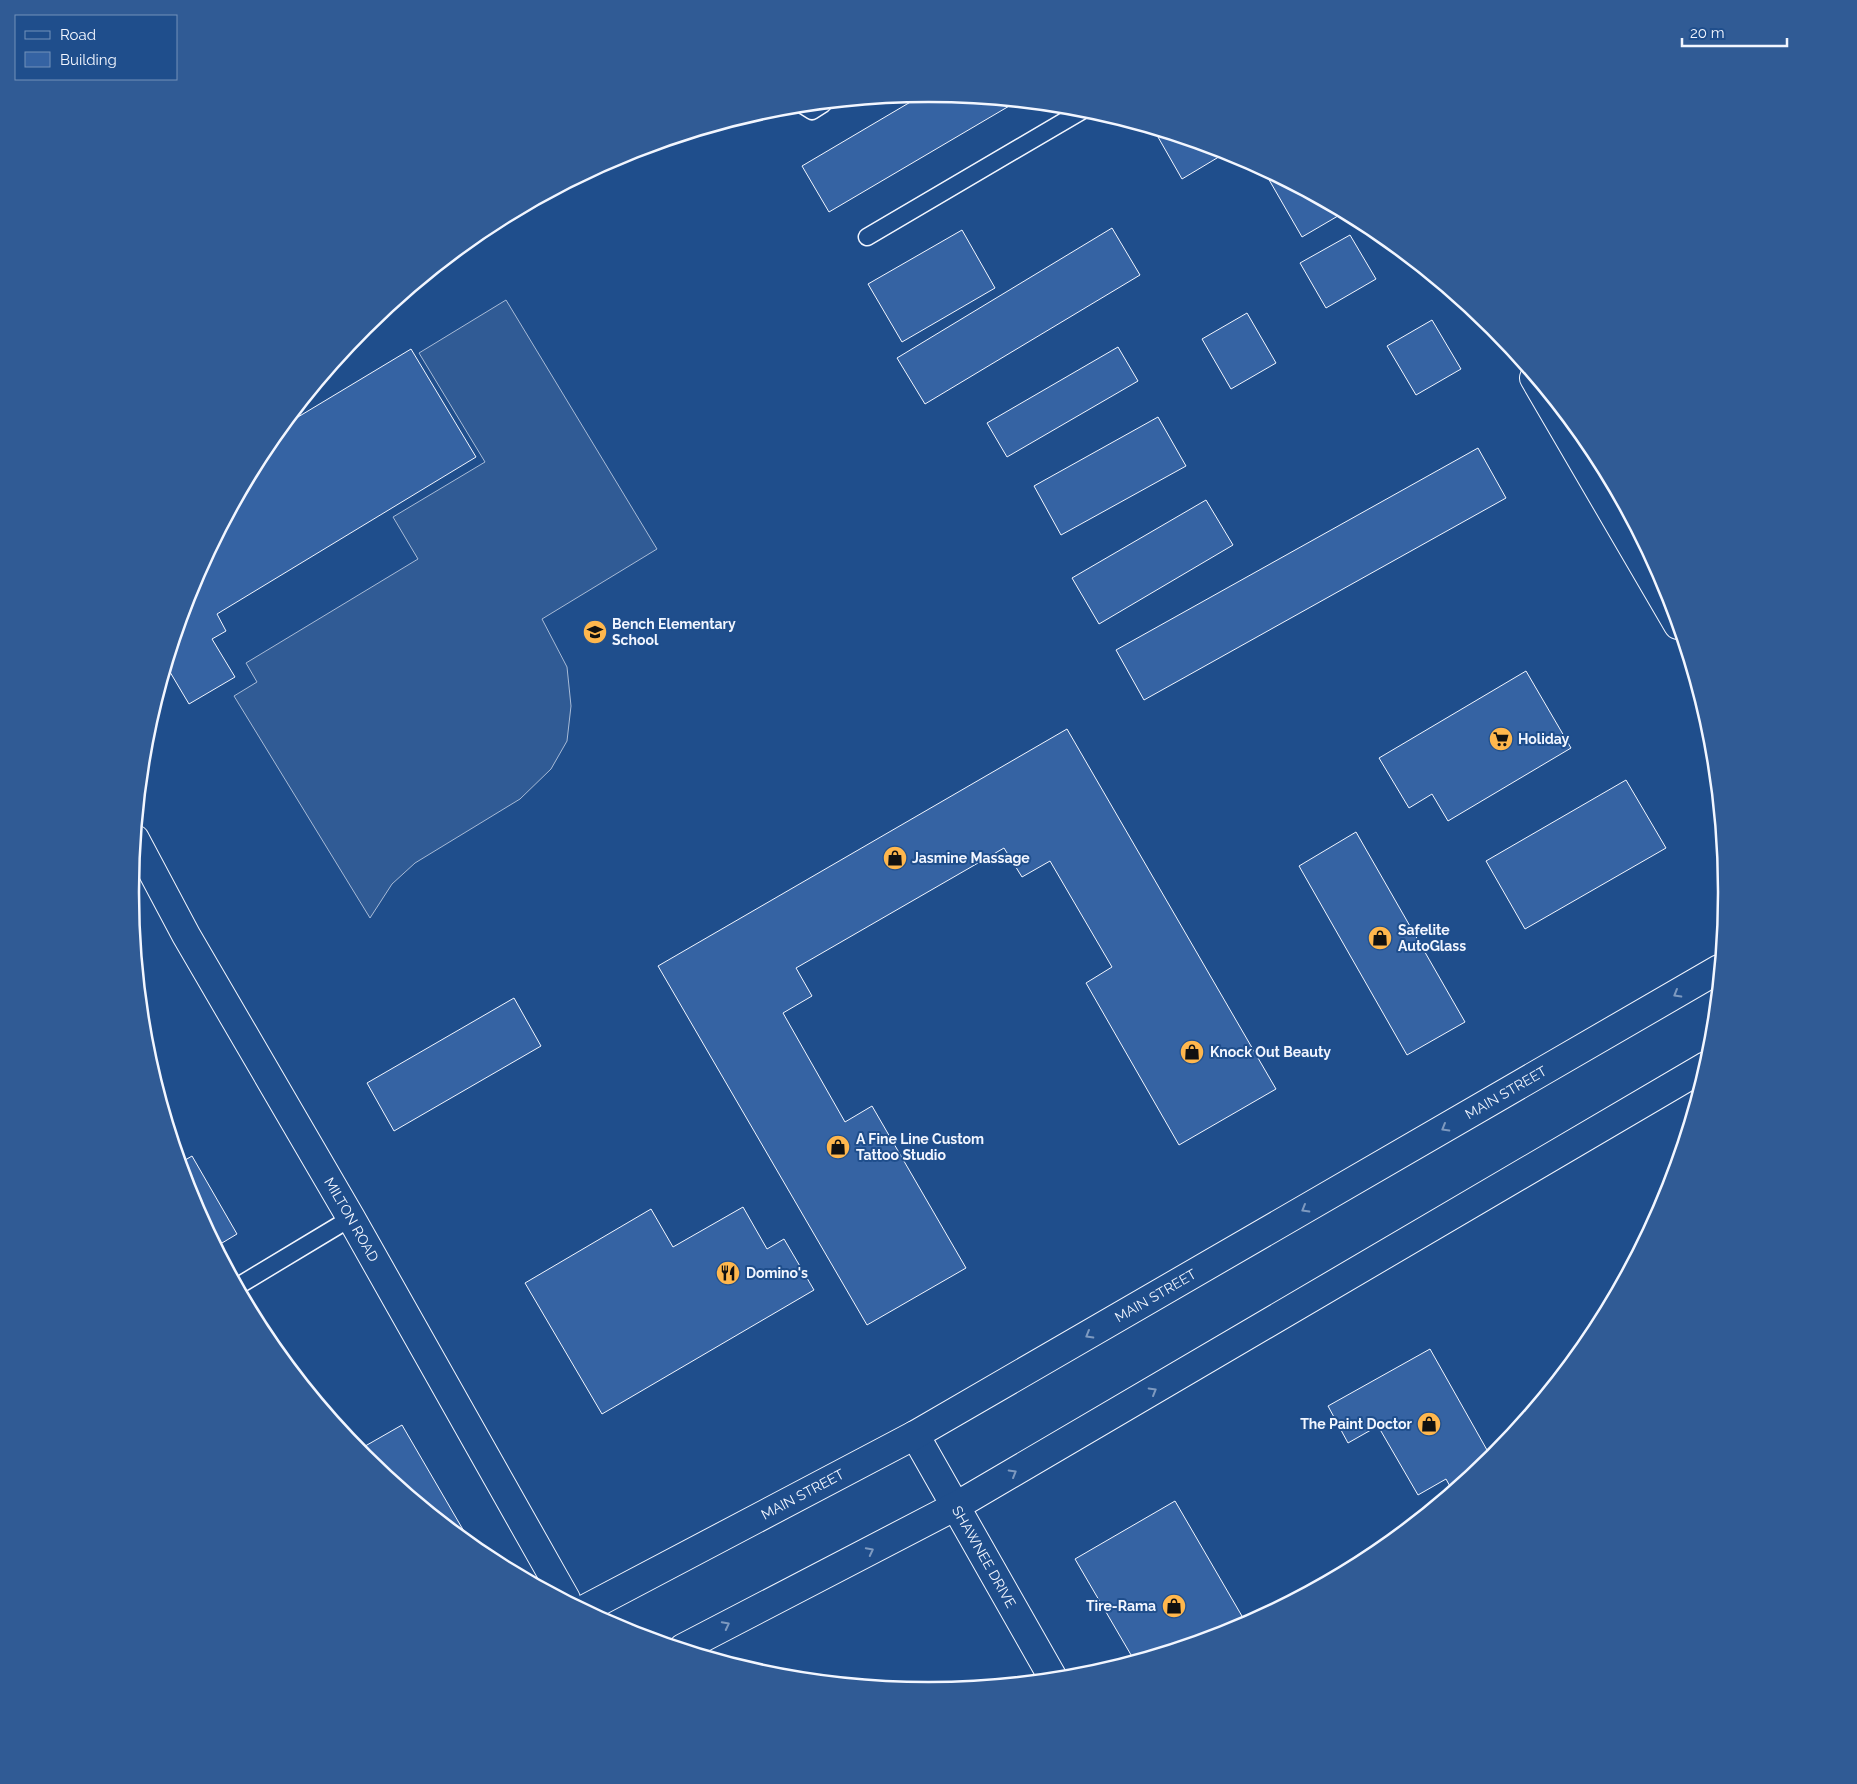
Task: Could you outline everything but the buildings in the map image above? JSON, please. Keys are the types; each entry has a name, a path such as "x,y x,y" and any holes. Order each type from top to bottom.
{"main road":[{"path":"1549,404 1659,592"},
{"name":"MILTON ROAD","path":"141,848 186,935 351,1218 561,1591"},
{"name":"MAIN STREET","path":"591,1606 916,1434 1713,972"},
{"path":"689,1644 956,1506 1697,1071"},
{"name":"SHAWNEE DRIVE","path":"916,1434 1050,1672"}],"lane":[{"path":"867,237 1073,116"},
{"path":"243,1283 351,1218"}],"shaded area":[{"path":"506,300 657,549 542,619 567,667 571,706 567,741 551,769 520,799 415,863 392,884 370,918 234,696 257,682 246,663 418,559 393,517 485,462 419,353"}],"place":[{"name":"Bench Elementary School","path":"595,632"},
{"name":"Holiday","path":"1501,739"},
{"name":"Jasmine Massage","path":"895,858"},
{"name":"Safelite AutoGlass","path":"1380,938"},
{"name":"Knock Out Beauty","path":"1192,1052"},
{"name":"A Fine Line Custom Tattoo Studio","path":"838,1147"},
{"name":"Domino's","path":"728,1273"},
{"name":"The Paint Doctor","path":"1429,1424"},
{"name":"Tire-Rama","path":"1174,1606"}]}
